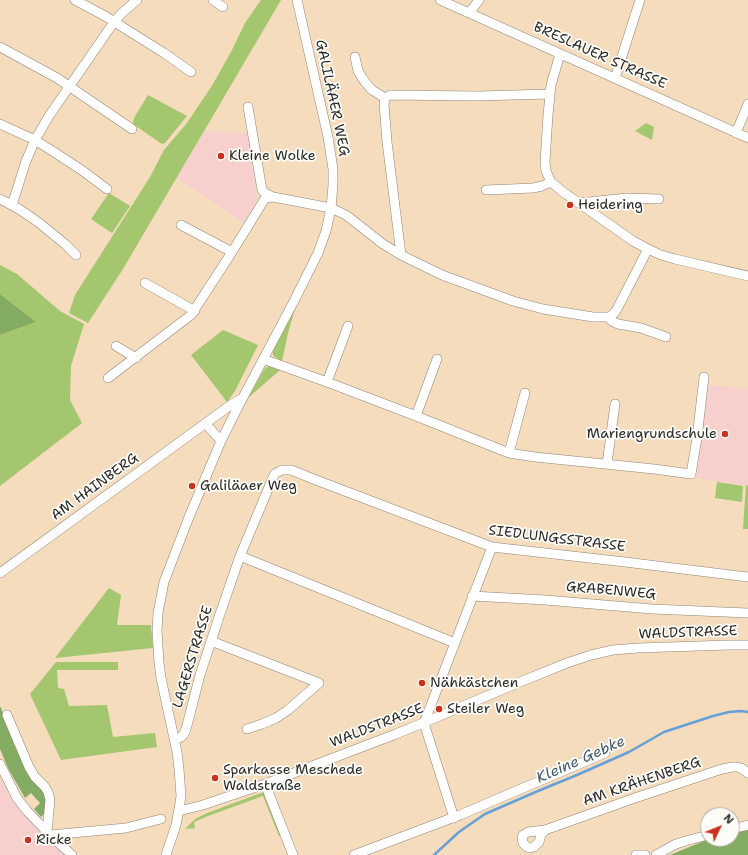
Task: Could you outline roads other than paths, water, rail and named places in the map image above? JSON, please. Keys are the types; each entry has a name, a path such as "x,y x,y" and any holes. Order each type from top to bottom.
{"street":[{"path":"75,0 105,16 191,72"},
{"path":"12,205 26,161 35,140 49,116 114,22 137,0"},
{"path":"213,0 223,7"},
{"name":"GALILÄAER WEG","path":"175,740 159,663 157,632 158,613 164,582 184,529 221,441 318,253 326,231 331,208 333,169 328,137 297,0"},
{"name":"BRESLAUER STRASSE","path":"440,0 748,138"},
{"path":"469,13 478,0"},
{"path":"615,78 640,0"},
{"path":"0,47 69,86 132,129"},
{"path":"560,54 549,94 545,162 546,171 551,182 632,241 648,249 675,259 748,276"},
{"path":"355,57 358,71 365,82 372,90 385,98"},
{"path":"385,98 390,95 478,96 549,94"},
{"path":"385,98 384,104 387,142 400,255"},
{"path":"736,133 748,104"},
{"path":"248,107 262,190 265,193 273,197 331,208 346,215 382,244 400,255 442,275 513,301 543,309 593,317 611,316 616,311 648,249"},
{"path":"0,124 35,140 68,161 107,189"},
{"path":"486,190 538,187 551,182"},
{"path":"108,378 191,315 264,200 266,198 273,197"},
{"path":"579,203 627,198 659,199"},
{"path":"0,199 26,214 52,233 76,255"},
{"path":"181,224 232,252"},
{"path":"145,282 194,311"},
{"path":"608,317 618,324 641,328 666,337"},
{"path":"327,382 348,326"},
{"path":"116,346 136,358"},
{"path":"263,359 416,416 509,453 691,474 704,377"},
{"path":"416,416 437,359"},
{"path":"509,453 525,393"},
{"name":"AM HAINBERG","path":"0,573 242,398"},
{"path":"606,464 615,404"},
{"path":"206,424 221,441"},
{"name":"SIEDLUNGSSTRASSE","path":"279,471 286,469 291,470 492,547 748,577"},
{"name":"LAGERSTRASSE","path":"175,740 184,734 186,729 200,675 240,556 271,482 279,471"},
{"path":"454,818 424,723 492,547"},
{"path":"240,556 455,643"},
{"name":"GRABENWEG","path":"472,596 652,609 748,614"},
{"path":"211,641 319,683 288,710 276,718 246,730"},
{"name":"WALDSTRASSE","path":"179,812 265,784 424,723 567,663 603,652 657,647 729,644 748,645"},
{"path":"7,715 32,773 48,792 50,800 49,833"},
{"path":"166,855 179,812 180,774 175,740"},
{"path":"354,855 454,818 605,753"},
{"path":"0,764 17,798 27,811 72,855"},
{"name":"AM KRÄHENBERG","path":"545,830 722,769 737,767 748,773"},
{"path":"265,784 293,855"},
{"path":"49,833 126,828 161,819"},
{"path":"656,855 676,844 700,837"},
{"path":"636,855 645,855"}],"waterway":[{"name":"Kleine Gebke","path":"434,855 459,832 485,814 629,752 664,732 729,712 748,712"}],"place":[{"name":"Kleine Wolke","path":"221,156"},
{"name":"Heidering","path":"570,205"},
{"name":"Mariengrundschule","path":"725,434"},
{"name":"Galiläaer Weg","path":"192,486"},
{"name":"Nähkästchen","path":"422,683"},
{"name":"Steiler Weg","path":"439,709"},
{"name":"Sparkasse Meschede Waldstraße","path":"215,778"},
{"name":"Ricke","path":"28,840"}]}
